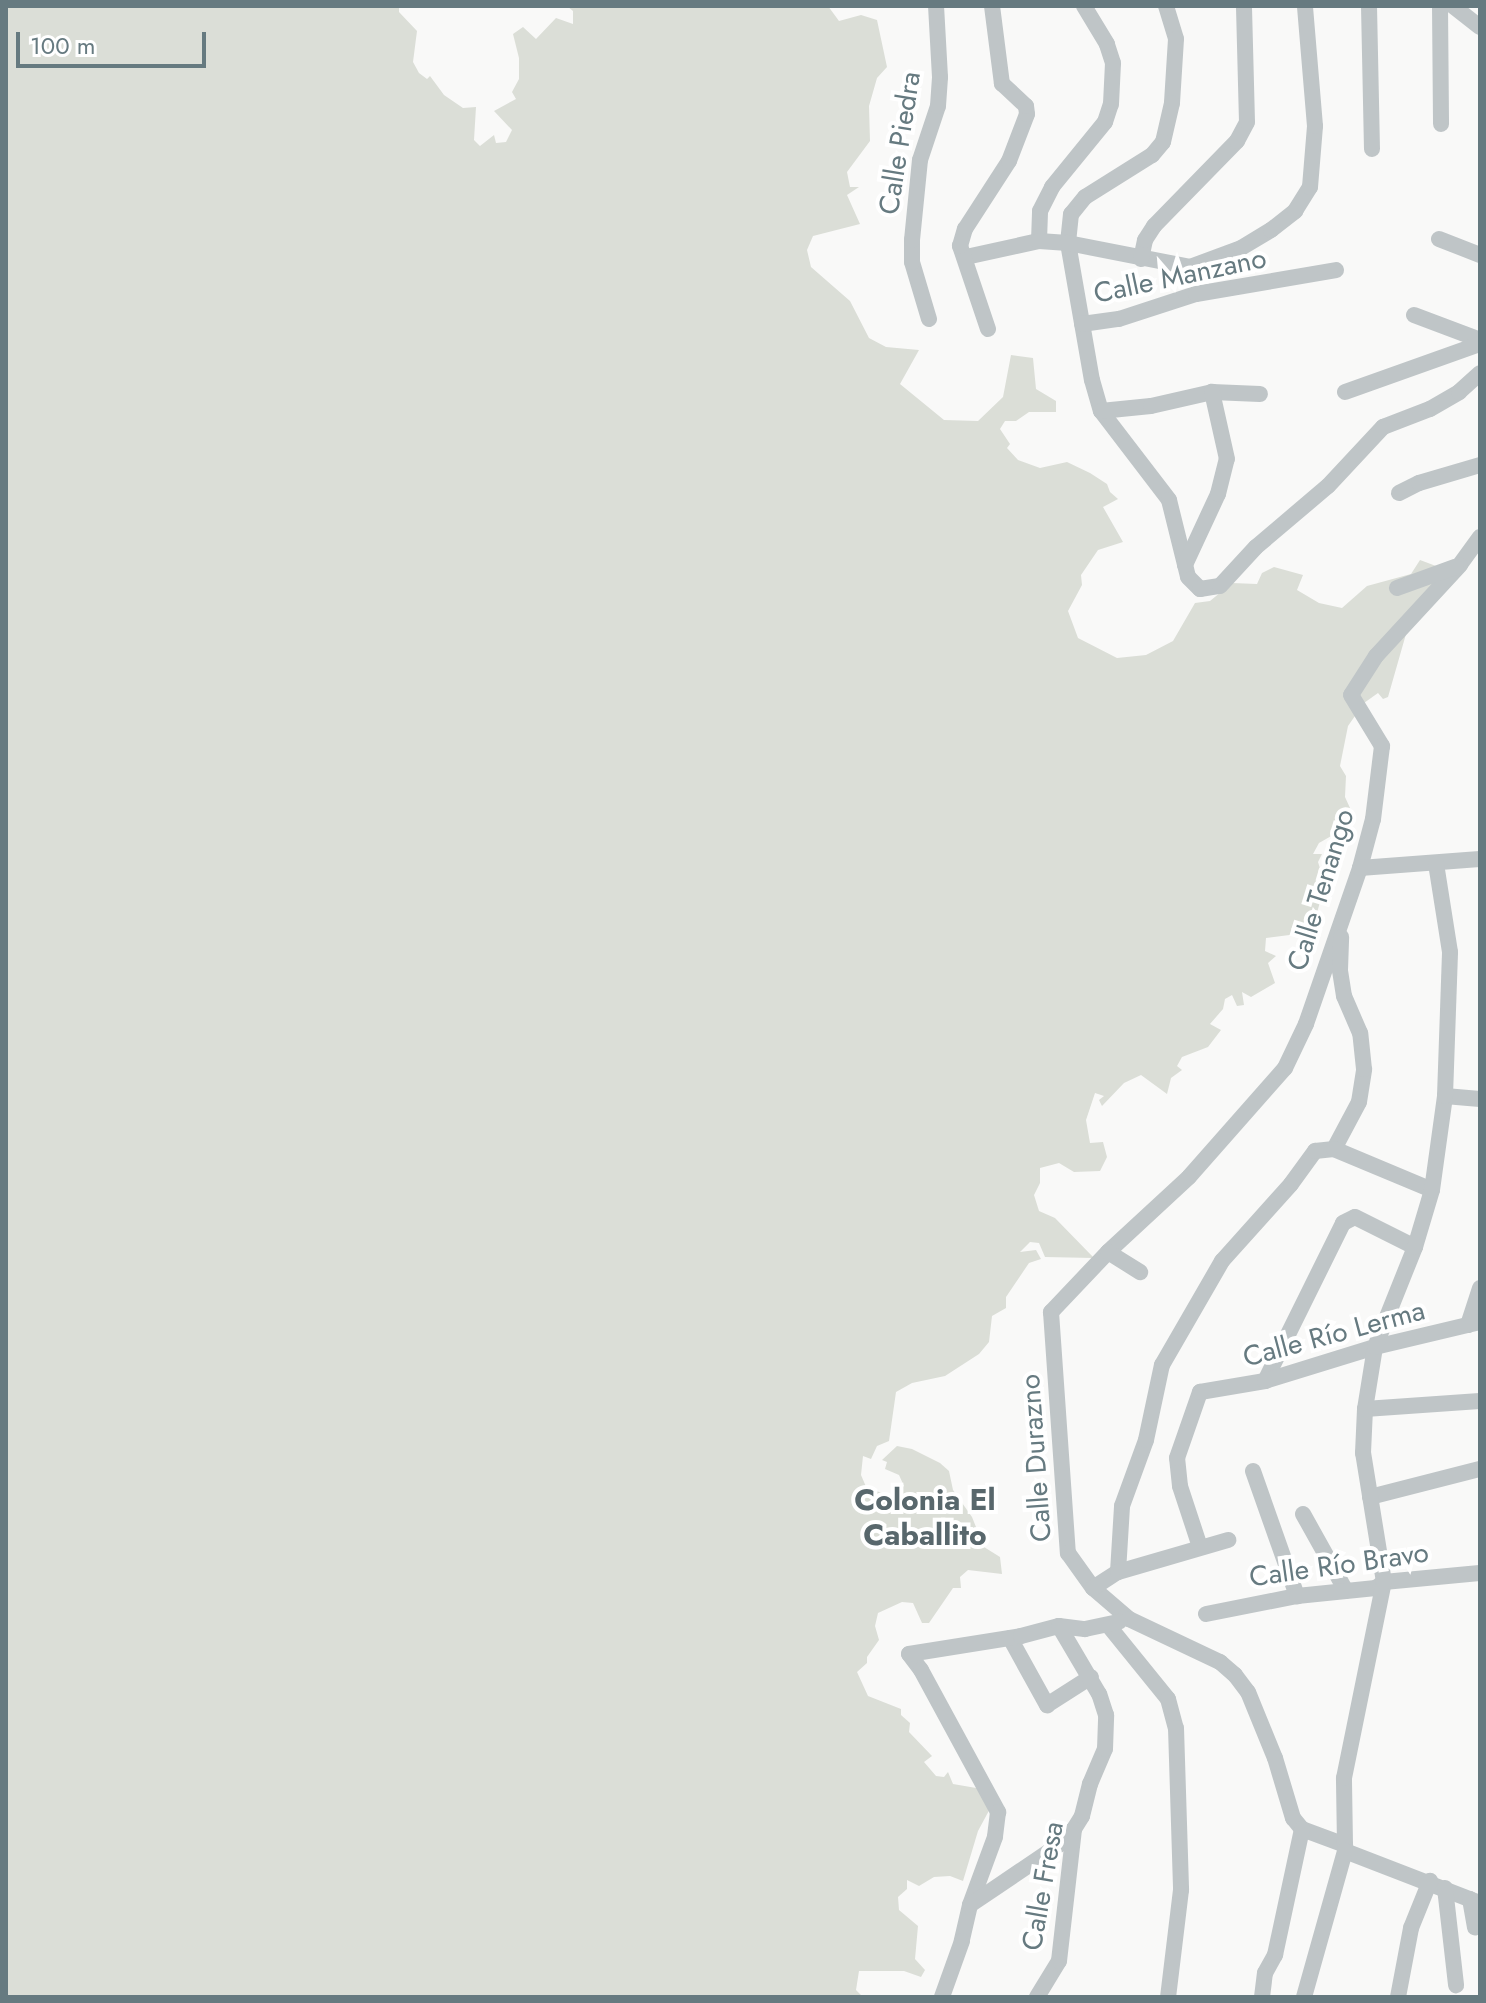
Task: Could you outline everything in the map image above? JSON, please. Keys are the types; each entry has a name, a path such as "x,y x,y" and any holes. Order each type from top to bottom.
{"street":[{"name":"Calle Piedra","path":"929,319 912,262 912,240 920,160 938,106 940,77 936,6"},
{"path":"988,329 960,246 965,229 1009,161 1027,114 1026,106 1002,84 992,6"},
{"path":"1039,241 1040,211 1052,187 1105,122 1111,104 1113,63 1107,44 1084,6"},
{"path":"1166,6 1176,39 1172,103 1163,142 1152,155 1085,197 1071,214 1068,243 1092,380 1101,411 1169,500 1188,577 1200,589 1220,586 1256,547 1328,486 1383,427 1430,409 1459,392 1480,373"},
{"path":"1141,259 1145,240 1154,226 1237,141 1247,122 1244,6"},
{"path":"966,257 1039,241 1068,243 1190,267 1211,261 1261,236 1295,211 1310,187 1315,126 1305,6"},
{"path":"1369,6 1372,149"},
{"path":"1440,6 1441,124"},
{"path":"1453,6 1480,27"},
{"path":"1439,239 1480,255"},
{"name":"Calle Manzano","path":"1082,324 1119,319 1196,294 1336,270"},
{"path":"1414,315 1480,342"},
{"path":"1345,392 1480,342"},
{"path":"1101,411 1151,406 1212,392 1260,394"},
{"path":"1184,567 1218,494 1227,459 1212,392"},
{"path":"1399,493 1419,483 1480,465"},
{"name":"Calle Tenango","path":"1156,1211 1243,1119 1285,1068 1306,1024 1360,868 1373,819 1382,746 1351,695 1376,656 1460,565 1480,537"},
{"path":"1397,588 1460,565"},
{"path":"1360,868 1480,859"},
{"path":"1304,1997 1345,1848 1344,1778 1384,1582 1361,1433 1375,1347 1415,1247 1432,1190 1445,1096 1450,952 1436,864"},
{"path":"1334,1149 1359,1102 1364,1069 1360,1033 1344,996 1340,970 1345,904"},
{"path":"1445,1096 1480,1099"},
{"path":"1118,1572 1122,1506 1146,1440 1162,1365 1222,1261 1315,1151 1334,1149 1432,1190"},
{"name":"Calle Durazno","path":"1156,1211 1108,1252 1051,1312 1068,1553 1093,1588 1129,1619 1220,1662 1235,1675 1248,1692 1275,1758 1293,1818 1302,1829"},
{"path":"1265,1381 1343,1223 1355,1217 1415,1247"},
{"path":"1108,1252 1140,1272"},
{"path":"1474,1323 1480,1288"},
{"name":"Calle Río Lerma","path":"1200,1547 1180,1486 1177,1458 1200,1392 1265,1381 1375,1347 1474,1323"},
{"path":"1365,1409 1480,1401"},
{"path":"1370,1497 1480,1469"},
{"path":"1253,1471 1297,1596"},
{"path":"1303,1514 1346,1591"},
{"path":"1093,1588 1118,1572 1228,1540"},
{"name":"Calle Río Bravo","path":"1206,1614 1297,1596 1376,1588 1384,1582 1480,1573"},
{"path":"942,1997 995,1837 998,1812 921,1670 909,1654 1010,1638 1059,1626 1085,1629 1129,1619"},
{"path":"1108,1625 1168,1699 1176,1728 1181,1890 1168,1997"},
{"name":"Calle Fresa","path":"1037,1997 1059,1961 1074,1829 1082,1816 1090,1784 1105,1749 1106,1715 1091,1677 1059,1626"},
{"path":"1010,1638 1047,1705 1091,1677"},
{"path":"970,1905 1060,1844 1074,1829"},
{"path":"1262,1997 1265,1973 1275,1955 1302,1829 1475,1901 1475,1928"},
{"path":"1437,1884 1456,1985"},
{"path":"1398,1997 1411,1928 1437,1884"}],"shaded area":[{"path":"6,6 399,6 399,12 417,31 413,62 419,73 427,79 430,76 444,95 463,108 476,107 474,140 480,146 494,135 496,143 506,142 512,130 494,111 516,99 512,92 519,79 519,58 513,34 523,27 536,39 556,18 573,24 573,11 567,6 828,6 839,21 861,15 877,20 887,67 877,78 869,106 870,141 847,172 850,187 859,187 847,195 860,224 813,236 807,250 811,267 850,301 869,338 886,347 919,350 900,384 944,420 978,421 1003,397 1011,355 1033,358 1036,389 1056,401 1056,412 1029,412 1016,421 1005,421 1000,429 1010,444 1007,448 1018,460 1040,468 1067,462 1107,484 1118,499 1103,507 1123,542 1098,550 1081,575 1082,585 1068,611 1078,638 1117,658 1146,655 1173,641 1195,603 1210,601 1232,583 1257,584 1262,573 1274,567 1303,575 1297,590 1319,603 1342,608 1367,586 1411,574 1420,560 1444,569 1408,627 1388,697 1383,699 1378,693 1364,703 1348,726 1340,766 1346,776 1345,797 1350,808 1343,810 1347,827 1319,843 1313,854 1322,854 1318,862 1325,884 1315,920 1305,933 1266,938 1265,951 1276,956 1268,963 1275,983 1251,997 1242,992 1244,1005 1237,1006 1232,995 1225,999 1223,1009 1210,1024 1221,1030 1208,1047 1182,1057 1177,1066 1182,1070 1171,1078 1167,1094 1141,1075 1124,1083 1102,1106 1099,1100 1104,1096 1095,1093 1086,1120 1090,1143 1103,1142 1107,1157 1100,1171 1074,1172 1059,1163 1040,1168 1040,1183 1034,1195 1039,1211 1055,1218 1094,1258 1045,1257 1039,1243 1030,1242 1020,1252 1036,1250 1041,1259 1029,1263 1006,1297 1006,1308 992,1316 989,1342 979,1354 945,1376 912,1383 896,1392 889,1441 877,1446 871,1459 863,1456 861,1475 867,1489 892,1495 904,1486 899,1475 885,1469 887,1462 882,1460 897,1446 912,1449 940,1463 949,1471 953,1490 972,1517 984,1547 1000,1557 1002,1574 968,1570 960,1577 961,1588 953,1588 929,1623 922,1623 913,1603 902,1602 878,1613 875,1626 879,1640 867,1657 867,1663 857,1672 868,1696 901,1709 901,1715 910,1723 909,1732 932,1756 924,1762 936,1776 944,1777 948,1772 953,1784 982,1789 992,1805 978,1831 963,1881 950,1876 934,1877 919,1886 907,1880 907,1889 898,1897 899,1910 918,1926 915,1959 925,1970 921,1977 904,1971 859,1971 856,1990 863,1997 6,1997"}],"district":[{"name":"Colonia El Caballito","path":"925,1517"}]}
